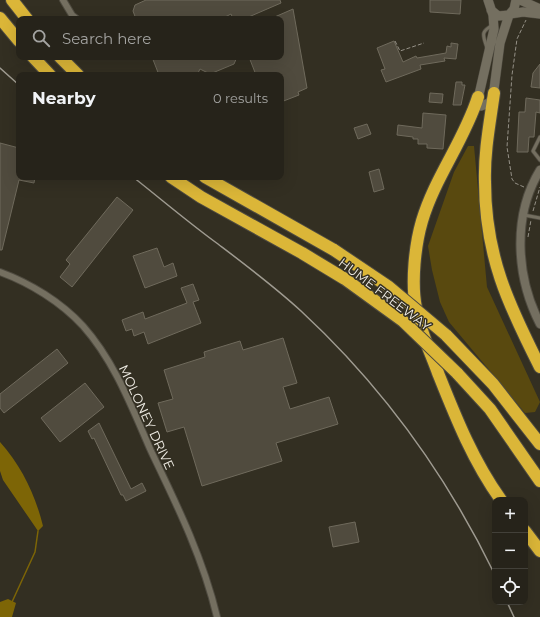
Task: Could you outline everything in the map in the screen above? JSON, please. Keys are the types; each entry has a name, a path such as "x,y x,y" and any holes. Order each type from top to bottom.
{"highway":[{"path":"12,0 25,16"},
{"path":"0,18 16,37"},
{"path":"36,60 47,72"},
{"path":"63,60 75,72"},
{"path":"494,93 485,181 490,241 496,269 506,296 540,367"},
{"path":"478,97 466,130 432,193 422,221 416,249 415,306 422,335 462,433 499,497"},
{"name":"HUME FREEWAY","path":"176,180 345,279 403,321 457,373 490,409 540,481"},
{"name":"HUME FREEWAY","path":"210,180 334,250 389,287 421,312 493,384 540,444"},
{"path":"526,533 540,551"}],"main road":[{"path":"488,0 494,24 478,97 479,105 483,106 490,102 494,93 500,43 510,14 515,7 516,0"},
{"path":"520,0 540,9"},
{"path":"491,10 498,16 527,12 540,14"}],"street":[{"path":"63,0 73,16"},
{"path":"540,170 530,190 528,216 522,231 521,263 527,290 540,324"},
{"name":"MOLONEY DRIVE","path":"0,272 23,281 64,308 83,326 100,348 117,376 197,550 217,617"}],"lane":[{"path":"540,137 533,151 540,160"},
{"path":"528,216 540,218"}],"path":[{"path":"527,12 525,23 516,41 507,147 513,181 530,190"},
{"path":"395,41 400,51 424,43"},
{"path":"528,243 528,216 540,187"}],"shaded area":[{"path":"468,146 474,146 487,287 540,402 535,412 525,413 449,322 440,302 428,246 454,172"},
{"path":"0,442 15,461 32,492 43,526 38,531 3,480 0,471"},
{"path":"8,599 16,603 12,617 0,617 0,602"}],"building":[{"path":"146,0 280,0 281,3 251,16 232,16 231,14 227,16 135,16 133,11 135,5"},
{"path":"430,0 461,0 460,14 430,12"},
{"path":"293,9 307,88 298,92 299,95 284,101 284,72 255,72 250,60 284,60 284,16 277,16"},
{"path":"394,41 403,62 416,56 417,58 446,53 447,46 451,47 451,43 458,44 456,59 444,58 445,61 420,65 421,69 386,82 381,70 385,69 377,48"},
{"path":"153,60 236,60 234,64 215,72 206,72 200,69 198,72 158,72"},
{"path":"540,64 540,88 531,87 533,73"},
{"path":"456,82 462,82 462,85 465,85 461,105 453,105"},
{"path":"430,93 443,94 442,103 429,102"},
{"path":"526,98 540,100 540,113 536,112 534,137 529,137 528,152 517,152 519,112 525,112"},
{"path":"423,113 446,115 443,149 427,148 427,144 418,144 418,139 397,135 398,125 422,128"},
{"path":"367,124 371,134 358,139 354,128"},
{"path":"0,143 16,147 16,180 19,180 2,250 0,250"},
{"path":"379,169 384,189 374,192 369,172"},
{"path":"19,180 34,180 34,183"},
{"path":"117,197 133,210 72,287 60,277 70,264 66,260"},
{"path":"157,248 164,267 173,263 177,276 145,288 133,256"},
{"path":"193,284 199,300 193,302 201,323 148,344 144,332 134,336 132,329 126,331 122,320 143,312 145,319 187,303 181,288"},
{"path":"283,338 297,383 283,387 290,409 329,397 338,424 276,443 282,461 202,486 184,427 167,432 158,403 173,399 164,370 205,357 204,352 240,341 243,350"},
{"path":"57,349 68,363 4,413 0,408 0,394"},
{"path":"85,383 104,407 60,442 41,418"},
{"path":"99,423 131,489 142,483 146,491 126,501 123,495 121,495 94,438 92,439 88,431"},
{"path":"355,522 359,542 333,547 329,527"}],"waterway":[{"path":"12,602 35,552 38,531"}],"railway":[{"path":"0,68 16,82"},
{"path":"137,180 301,311 359,370 385,401 434,468 456,503 492,569"},
{"path":"508,605 514,617"}]}
